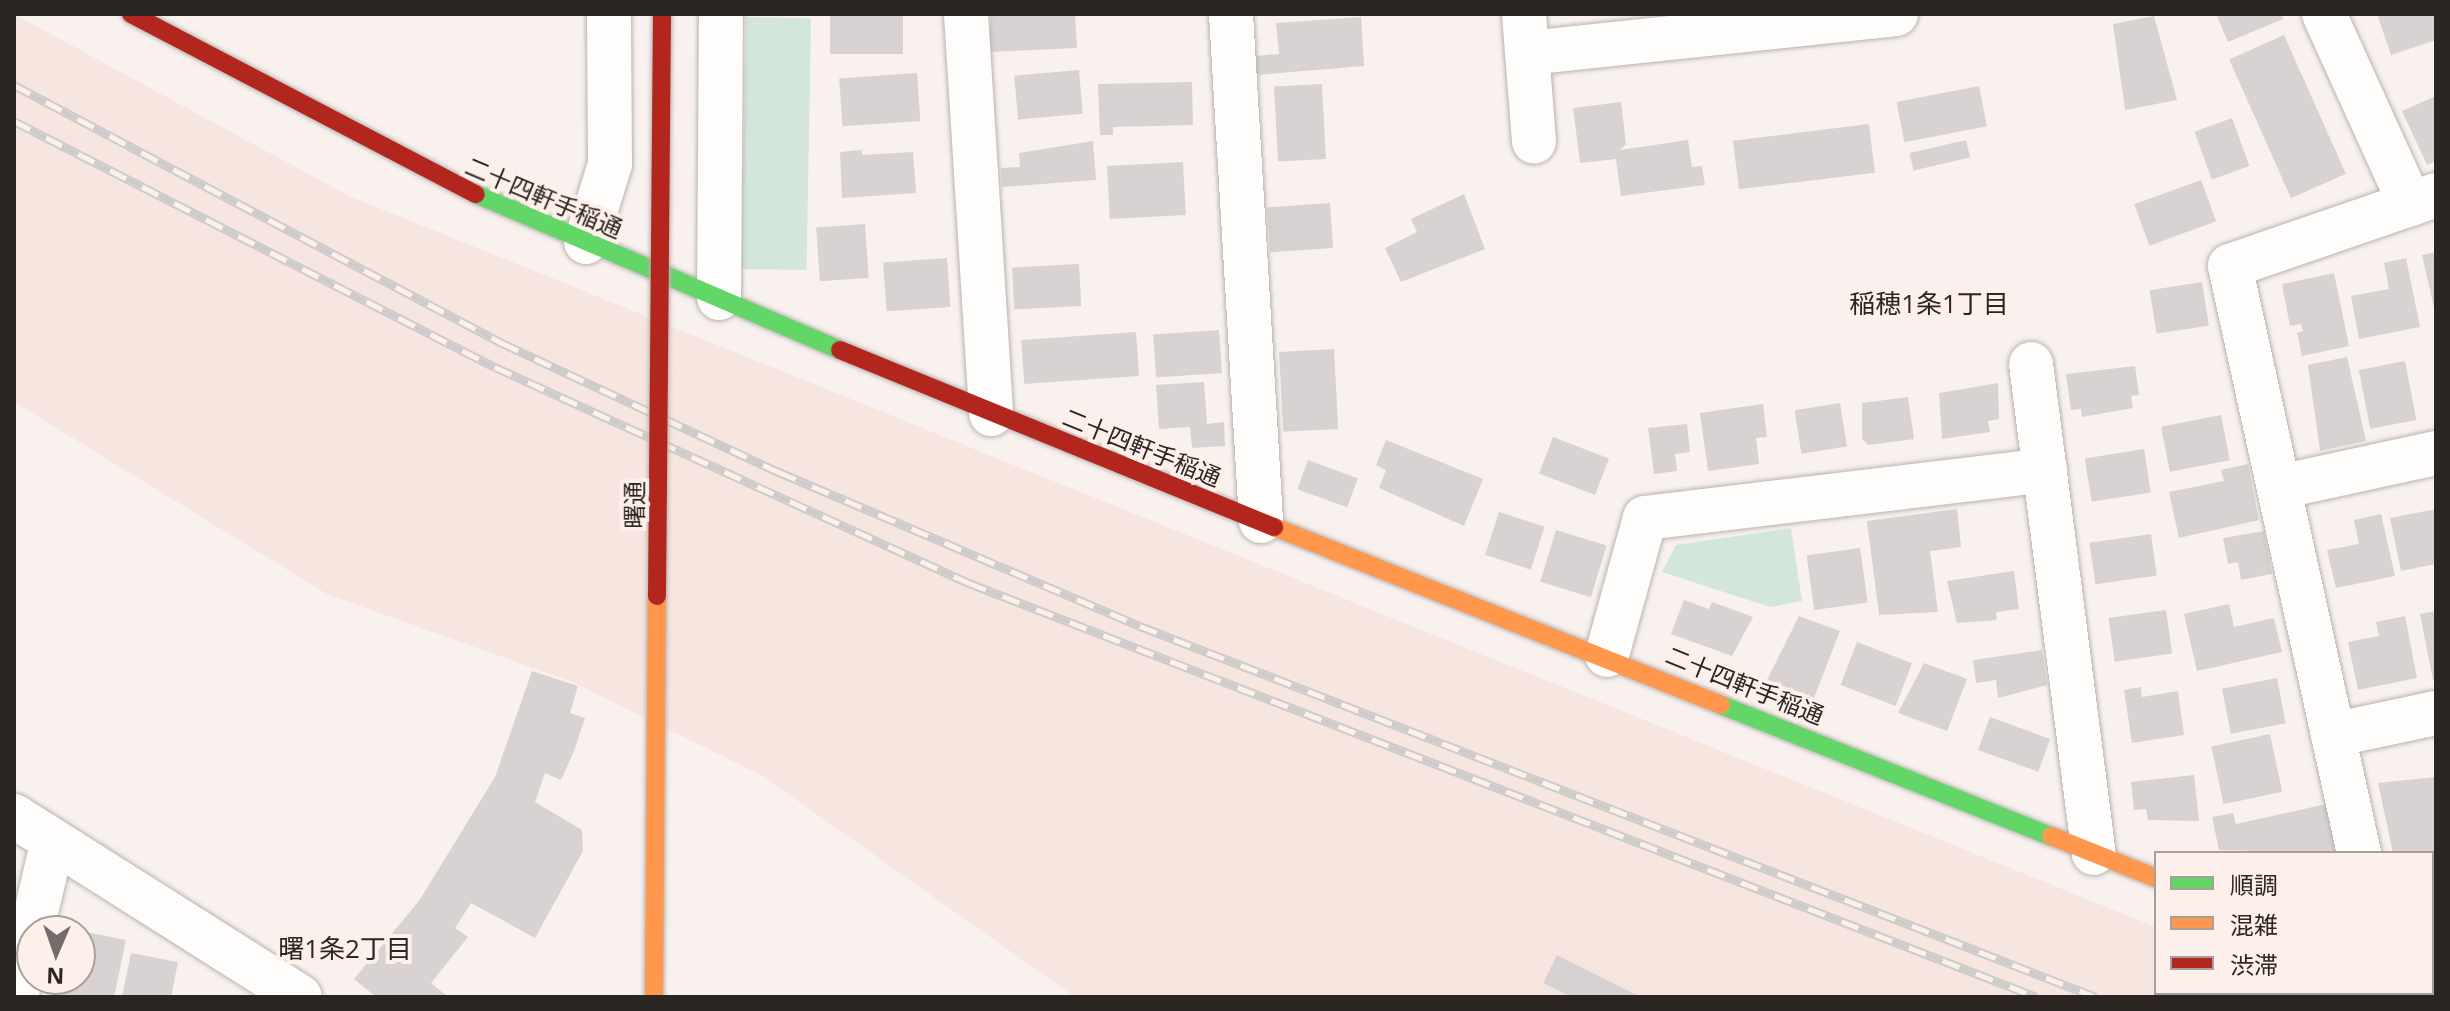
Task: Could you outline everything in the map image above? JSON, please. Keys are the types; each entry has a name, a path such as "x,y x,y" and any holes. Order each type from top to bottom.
{"street":[{"name":"二十四軒手稲通","path":"131,14 446,181 586,242 991,414 1607,655 2154,877"},
{"path":"586,242 610,164 609,14"},
{"name":"曙通","path":"654,997 662,14"},
{"path":"719,298 721,14"},
{"path":"966,14 991,414"},
{"path":"1231,14 1261,521"},
{"path":"1534,142 1526,34 1896,14"},
{"path":"2324,14 2423,200 2230,266 2359,851"},
{"path":"2031,364 2094,853"},
{"path":"2279,487 2436,453"},
{"path":"1607,655 1645,518 2045,470"},
{"path":"2333,735 2436,713"},
{"path":"14,816 52,845 300,997"},
{"path":"16,997 52,845"}],"shaded area":[{"path":"14,14 349,196 2154,926 2154,995 2329,997 1075,997 764,777 575,683 327,594 14,402"}],"green space":[{"path":"746,17 811,18 807,270 742,269"},
{"path":"1791,528 1802,601 1770,607 1662,572 1676,545"}],"building":[{"path":"830,14 903,14 903,54 830,54"},
{"path":"991,14 1075,14 1077,48 988,52"},
{"path":"2216,14 2281,14 2283,19 2228,42"},
{"path":"2377,14 2436,14 2436,40 2391,55"},
{"path":"2154,16 2177,100 2125,110 2113,24"},
{"path":"1361,17 1364,66 1256,75 1255,56 1279,54 1276,23"},
{"path":"2284,35 2346,174 2291,198 2229,59"},
{"path":"1079,70 1083,114 1018,119 1014,76"},
{"path":"917,73 920,121 843,126 839,78"},
{"path":"1192,82 1193,125 1113,127 1113,135 1100,135 1098,84"},
{"path":"1322,84 1326,159 1278,161 1274,87"},
{"path":"1979,86 1987,126 1904,142 1897,102"},
{"path":"2436,96 2436,161 2427,165 2402,111"},
{"path":"1621,102 1626,144 1620,150 1688,140 1692,167 1702,166 1705,185 1621,196 1616,159 1580,163 1573,108"},
{"path":"2232,118 2249,166 2212,180 2194,132"},
{"path":"1869,124 1875,173 1739,189 1733,141"},
{"path":"1966,140 1970,158 1914,171 1909,153"},
{"path":"1093,141 1096,180 1002,187 1001,168 1020,167 1019,153"},
{"path":"862,150 862,155 913,152 916,193 842,198 840,152"},
{"path":"1183,162 1186,215 1110,219 1107,166"},
{"path":"2201,180 2216,221 2149,246 2134,204"},
{"path":"1464,194 1485,249 1401,282 1385,248 1417,232 1411,219"},
{"path":"1330,203 1333,248 1270,252 1267,207"},
{"path":"865,224 869,278 820,281 816,227"},
{"path":"2436,252 2436,312 2435,312 2422,255"},
{"path":"947,258 950,307 887,311 883,262"},
{"path":"2406,258 2420,327 2359,339 2351,296 2389,289 2384,263"},
{"path":"1079,264 1081,306 1014,309 1012,268"},
{"path":"2334,273 2349,346 2302,356 2297,333 2303,331 2301,324 2290,326 2282,284"},
{"path":"2202,282 2209,325 2157,334 2150,290"},
{"path":"1219,330 1222,373 1156,377 1153,335"},
{"path":"1136,332 1139,376 1024,384 1021,340"},
{"path":"1334,349 1338,429 1283,432 1279,352"},
{"path":"2347,357 2366,441 2320,451 2308,365"},
{"path":"2405,361 2416,420 2370,429 2359,370"},
{"path":"2135,366 2139,395 2131,396 2133,408 2082,417 2081,409 2071,410 2066,374"},
{"path":"1204,382 1207,424 1224,422 1225,446 1192,448 1190,427 1159,429 1156,385"},
{"path":"1998,383 1999,419 1988,421 1990,432 1942,439 1939,393"},
{"path":"1908,397 1914,439 1868,445 1862,439 1862,403"},
{"path":"1840,403 1847,446 1801,454 1795,410"},
{"path":"1763,404 1767,437 1756,438 1759,464 1708,471 1700,413"},
{"path":"2221,415 2230,460 2170,472 2161,427"},
{"path":"1687,424 1690,452 1675,454 1677,471 1654,474 1648,428"},
{"path":"1553,437 1609,459 1595,495 1539,473"},
{"path":"1386,440 1483,479 1464,526 1379,488 1386,470 1376,465"},
{"path":"2144,449 2151,492 2092,502 2085,458"},
{"path":"1308,460 1358,478 1347,507 1297,489"},
{"path":"2248,464 2259,520 2179,538 2169,492 2224,481 2221,470"},
{"path":"1957,509 1961,547 1930,551 1938,612 1879,615 1867,521"},
{"path":"2436,509 2436,564 2401,571 2390,518"},
{"path":"1499,512 1545,527 1531,570 1485,555"},
{"path":"2381,514 2395,576 2336,588 2327,550 2359,544 2354,520"},
{"path":"1556,530 1607,545 1591,597 1540,582"},
{"path":"2264,531 2272,574 2241,580 2238,562 2228,564 2223,538"},
{"path":"2151,534 2157,576 2095,584 2090,543"},
{"path":"1860,548 1868,602 1814,610 1807,556"},
{"path":"2014,571 2019,609 1996,612 1997,620 1957,623 1947,581"},
{"path":"1684,600 1709,609 1712,602 1753,617 1732,656 1671,634"},
{"path":"2229,604 2234,627 2274,618 2282,652 2197,671 2184,614"},
{"path":"2166,610 2172,654 2115,662 2109,618"},
{"path":"2436,611 2436,680 2433,680 2420,614"},
{"path":"1799,616 1840,631 1814,698 1767,680"},
{"path":"2405,616 2417,678 2358,690 2348,642 2379,636 2376,622"},
{"path":"1857,642 1912,663 1896,706 1841,685"},
{"path":"2042,650 2047,685 1998,698 1996,680 1976,683 1973,660"},
{"path":"1924,663 1967,679 1947,731 1898,713"},
{"path":"532,671 578,686 570,713 585,718 574,751 561,780 545,773 535,802 582,830 583,851 535,938 471,903 455,928 468,937 431,983 448,997 376,997 354,979 419,901 495,777"},
{"path":"2277,678 2286,723 2231,734 2222,689"},
{"path":"2141,687 2142,697 2178,691 2184,735 2132,743 2124,690"},
{"path":"1990,717 2050,739 2038,772 1978,750"},
{"path":"2270,734 2282,792 2224,804 2211,746"},
{"path":"2194,775 2199,821 2148,820 2146,809 2134,810 2131,782"},
{"path":"2436,777 2436,858 2434,851 2393,851 2378,783"},
{"path":"2326,804 2336,851 2219,850 2212,817 2233,813 2236,824"},
{"path":"96,934 126,940 114,997 53,997 96,995"},
{"path":"131,953 178,962 171,997 122,997"},
{"path":"1557,955 1641,997 1571,997 1543,983"}],"railway":[{"path":"14,85 502,343 779,472 1140,626 2096,997"},
{"path":"14,121 495,367 969,583 2037,997"}],"traffic: fast":[{"path":"476,194 840,350"},
{"path":"1721,705 2051,836"}],"traffic: slow":[{"path":"1274,527 1721,705"},
{"path":"654,997 657,596"},
{"path":"2051,836 2154,877"}],"traffic: jam":[{"path":"131,14 476,194"},
{"path":"657,596 662,14"},
{"path":"840,350 1274,527"}],"district":[{"name":"稲穂1条1丁目","path":"1929,304"},
{"name":"曙1条2丁目","path":"345,949"}]}
